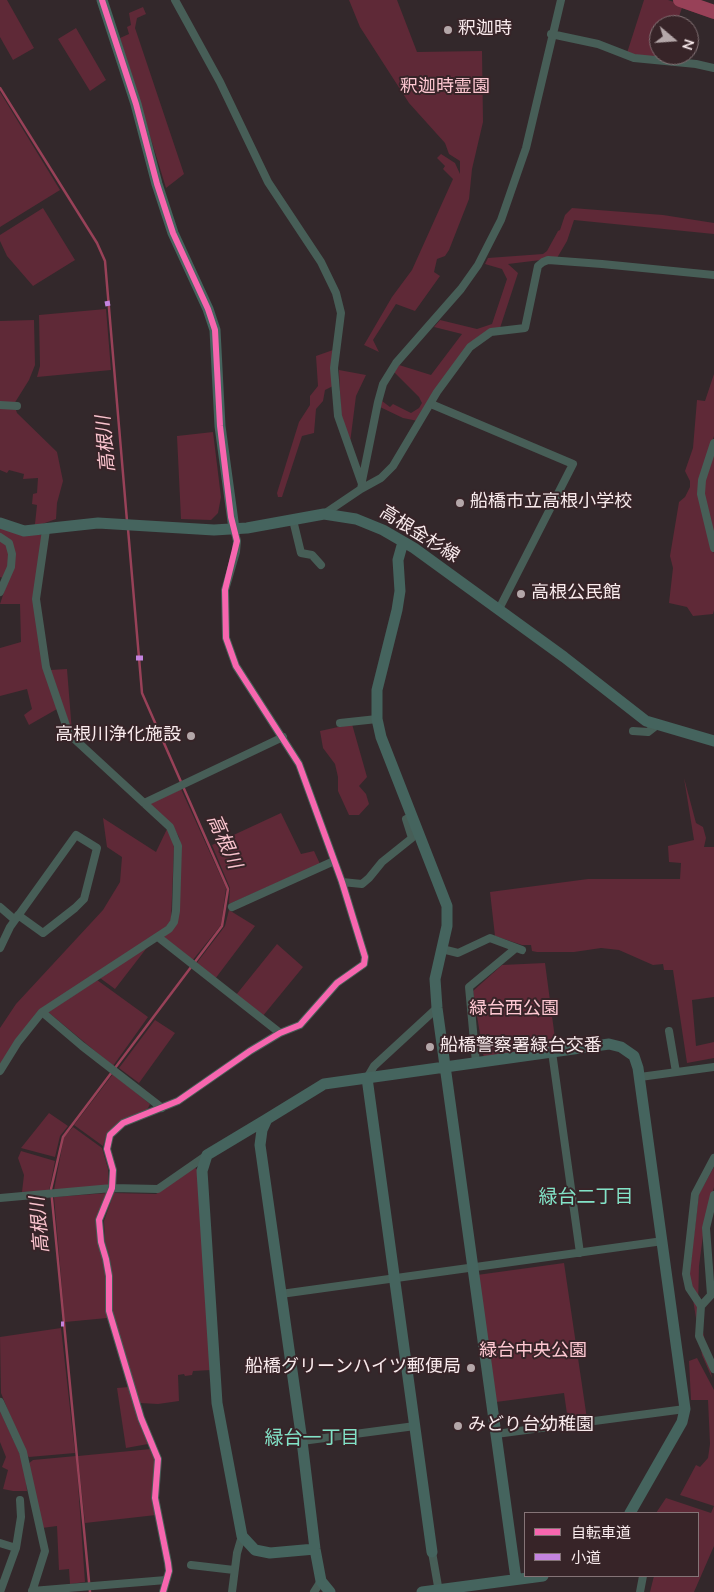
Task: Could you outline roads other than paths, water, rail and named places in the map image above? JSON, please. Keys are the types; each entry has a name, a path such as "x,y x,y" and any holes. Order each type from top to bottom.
{"street":[{"path":"102,0 136,104 157,184 173,233 208,309 215,330 220,426 237,541 236,552 225,590 226,638 236,666 299,764 342,882 363,948 364,964 337,984 300,1025 250,1051 178,1101 123,1122 110,1134 107,1150 113,1170 112,1188 99,1220 101,1242 109,1276 109,1311 141,1418 158,1459 155,1498 168,1563 163,1592"},
{"path":"175,0 220,82 268,182 320,262 336,292 341,313 334,368 338,416 361,486"},
{"path":"361,486 378,402 384,384 396,364 461,289 478,265 501,220 526,148 551,34 561,0"},
{"path":"551,34 598,44 634,58 696,64 714,68"},
{"path":"324,514 361,486 381,478 393,466 458,362 480,338 503,329 525,328 538,266 543,262 548,260 602,264 714,275"},
{"path":"431,404 573,464 499,609"},
{"path":"0,406 17,406"},
{"path":"714,443 702,480 701,494 714,548"},
{"name":"高根金杉線","path":"0,524 24,532 98,523 234,529 324,514 337,514 364,521 403,542 499,609 640,717 658,726 714,741"},
{"path":"293,520 301,553 312,555 321,565"},
{"path":"0,1071 18,1042 42,1012 158,937 169,929 174,922 178,846 170,827 69,734 46,667 36,599 46,530"},
{"path":"0,537 9,543 12,554 11,567 0,592"},
{"path":"403,542 398,560 400,591 397,610 377,690 377,719 379,733 447,906 447,926 435,979 437,1008 516,1579"},
{"path":"340,723 377,719"},
{"path":"633,731 648,732 658,726"},
{"path":"144,803 283,738"},
{"path":"342,882 362,884 382,862 412,838 406,819 412,816"},
{"path":"0,908 16,918 43,933 84,899 98,848 76,835 16,918 0,948"},
{"path":"232,907 334,862"},
{"path":"158,937 280,1034"},
{"path":"442,949 458,953 490,938 519,949 468,987 476,1063"},
{"path":"437,1008 374,1066 367,1078 438,1591"},
{"path":"42,1012 162,1108"},
{"path":"669,1031 676,1072"},
{"path":"0,1198 112,1188 158,1190 207,1155 324,1084 609,1044 615,1045 634,1056 640,1077 685,1409 682,1422 631,1512"},
{"path":"552,1052 580,1253"},
{"path":"640,1077 714,1067"},
{"path":"267,1119 262,1130 260,1145 302,1441 315,1550 321,1581 330,1592"},
{"path":"207,1155 202,1178 217,1403 242,1536 234,1570 232,1592"},
{"path":"701,1306 689,1288 686,1274 695,1194 714,1158"},
{"path":"714,1196 706,1228 710,1250 711,1295 701,1306 698,1336 714,1370"},
{"path":"281,1294 663,1241"},
{"path":"0,1402 25,1459 45,1551 32,1592 106,1588 166,1580"},
{"path":"496,1434 685,1409"},
{"path":"302,1441 415,1426"},
{"path":"0,1592 16,1548 21,1517 20,1500"},
{"path":"242,1536 255,1550 270,1553 315,1550"},
{"path":"0,1543 16,1548"},
{"path":"191,1565 234,1570"},
{"path":"422,1592 534,1577"},
{"path":"640,1592 643,1577"},
{"path":"314,1592 321,1581"}],"waterway":[{"path":"680,0 714,12"},
{"name":"高根川","path":"0,88 97,243 105,261 127,521"},
{"name":"高根川","path":"90,1592 51,1189 63,1137 222,926 228,889 142,693 128,529"}],"place":[{"name":"釈迦時","path":"448,30"},
{"name":"船橋市立高根小学校","path":"460,503"},
{"name":"高根公民館","path":"521,594"},
{"name":"高根川浄化施設","path":"191,736"},
{"name":"船橋警察署緑台交番","path":"430,1047"},
{"name":"船橋グリーンハイツ郵便局","path":"471,1368"},
{"name":"みどり台幼稚園","path":"458,1426"}],"district":[{"name":"緑台二丁目","path":"586,1198"},
{"name":"緑台一丁目","path":"312,1439"}],"park label":[{"name":"釈迦時霊園","path":"445,88"},
{"name":"緑台西公園","path":"514,1010"},
{"name":"緑台中央公園","path":"533,1352"}]}
